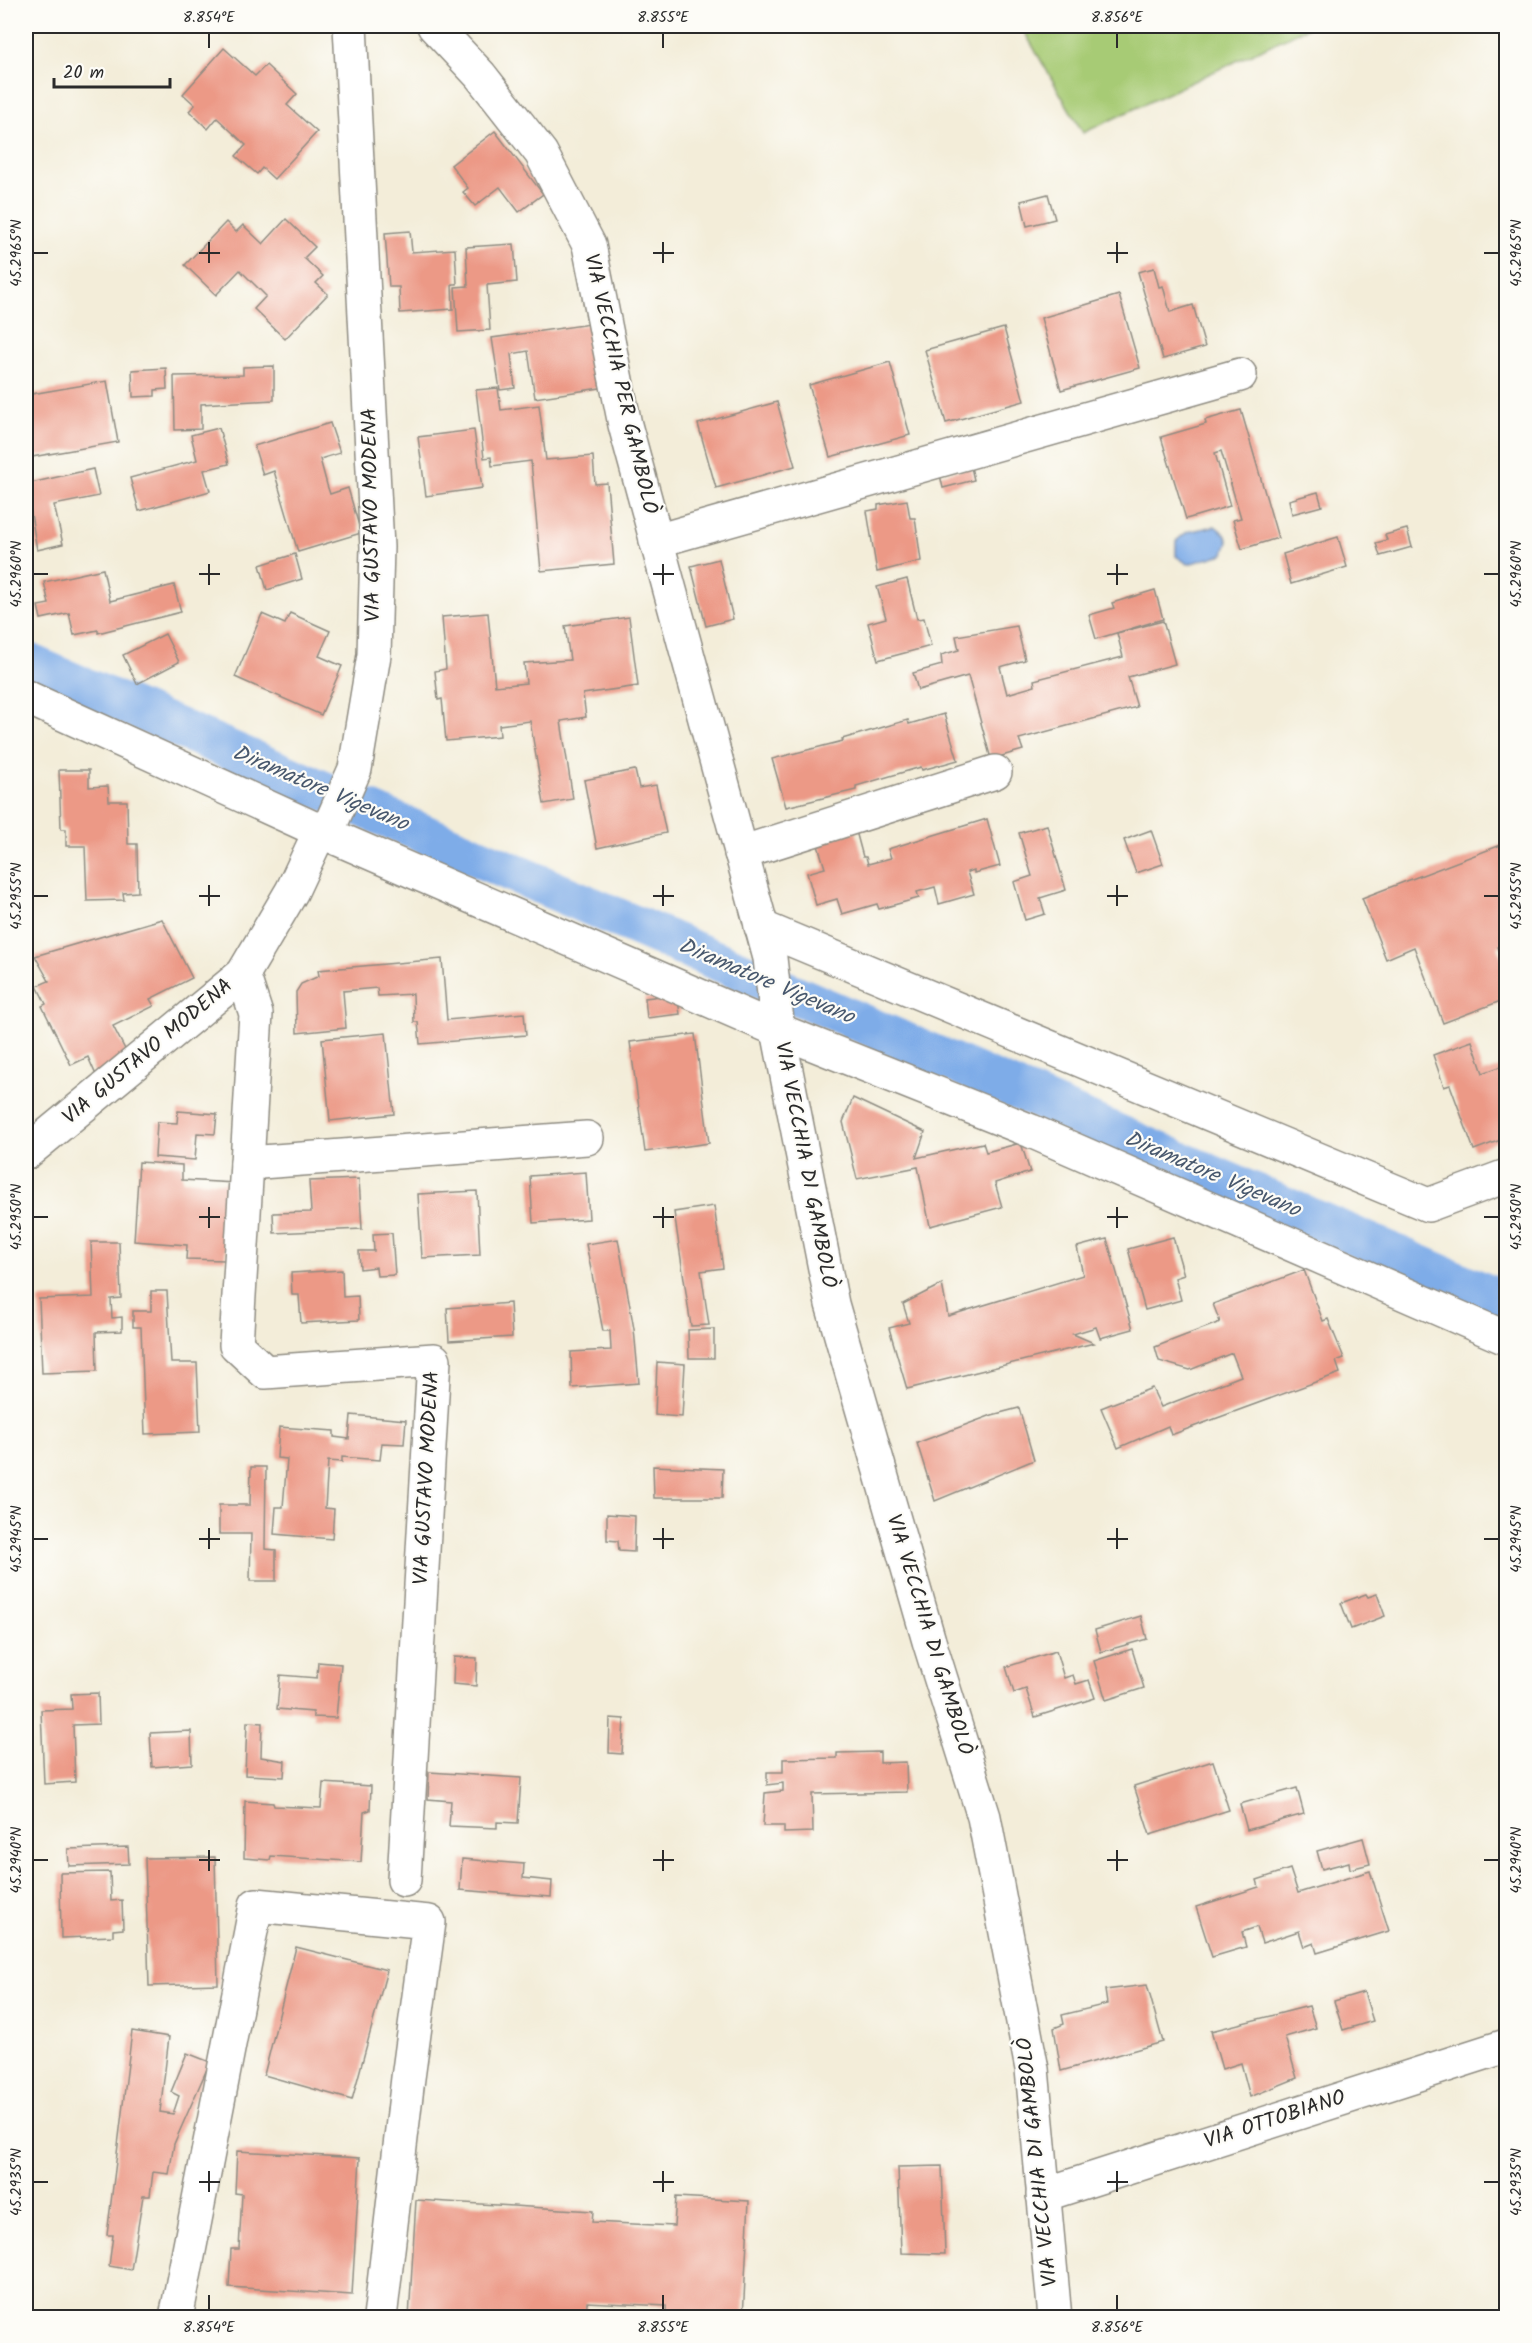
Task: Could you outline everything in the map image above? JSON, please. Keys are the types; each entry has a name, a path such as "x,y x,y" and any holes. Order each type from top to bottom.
{"street":[{"name":"VIA GUSTAVO MODENA","path":"26,1153 243,974 292,891 355,769 374,655 377,547 351,26"},
{"name":"VIA VECCHIA PER GAMBOLÒ","path":"434,26 480,75 542,153 589,245 625,425 770,958"},
{"path":"656,541 1240,375"},
{"path":"26,697 1506,1338"},
{"path":"741,853 995,772"},
{"path":"761,927 1428,1205 1506,1176"},
{"name":"VIA VECCHIA DI GAMBOLÒ","path":"770,958 778,1021 832,1304 929,1641 984,1817 1032,2069 1055,2318"},
{"name":"VIA GUSTAVO MODENA","path":"243,974 256,1014 236,1345 265,1372 434,1360 404,1880"},
{"path":"247,1163 587,1138"},
{"path":"176,2318 256,1905 429,1922 380,2318"},
{"name":"VIA OTTOBIANO","path":"1044,2195 1506,2046"}],"green space":[{"path":"1021,26 1311,26 1083,133"}],"water":[{"path":"1215,526 1225,534 1228,541 1224,554 1188,564 1176,556 1176,541 1187,532"}],"building":[{"path":"224,48 255,76 266,65 297,94 287,105 317,132 274,179 262,168 257,174 236,156 246,145 217,118 208,129 189,111 195,105 183,94"},
{"path":"495,131 543,194 519,212 500,187 475,206 463,192 468,188 451,165"},
{"path":"1048,194 1055,219 1027,226 1021,201"},
{"path":"286,219 315,247 304,258 323,276 316,283 328,294 285,339 254,309 266,296 240,270 216,295 185,265 226,222 236,232 243,225 263,244"},
{"path":"410,231 412,252 455,249 457,284 452,284 453,309 400,313 399,287 389,287 385,233"},
{"path":"514,244 517,282 487,285 490,330 458,332 455,287 468,286 466,247"},
{"path":"1154,268 1159,287 1163,286 1170,312 1193,305 1205,347 1163,359 1138,272"},
{"path":"1119,295 1140,368 1061,390 1041,318"},
{"path":"590,324 600,388 535,398 528,351 511,354 515,388 500,390 492,338"},
{"path":"1004,328 1024,401 946,423 925,350"},
{"path":"890,362 910,435 830,457 809,385"},
{"path":"274,366 274,400 201,404 201,429 175,430 174,376 243,375 243,367"},
{"path":"166,368 167,389 155,390 155,396 133,397 132,370"},
{"path":"107,381 118,442 26,458 26,395"},
{"path":"498,388 501,410 539,405 546,460 593,456 595,484 607,483 614,564 541,571 531,461 492,466 491,457 484,458 476,390"},
{"path":"777,402 795,466 716,488 698,424"},
{"path":"1241,410 1278,538 1242,549 1233,520 1241,518 1221,451 1215,453 1230,506 1186,519 1161,437 1206,424 1205,420"},
{"path":"330,423 340,453 320,459 327,485 330,494 348,488 361,533 298,552 274,471 263,475 254,446"},
{"path":"219,428 229,464 204,470 210,491 139,511 130,478 197,460 191,435"},
{"path":"474,430 482,488 426,496 418,437"},
{"path":"971,467 974,480 943,488 940,475"},
{"path":"93,469 99,496 54,505 63,544 37,550 26,484"},
{"path":"1318,492 1322,506 1292,514 1289,500"},
{"path":"907,500 910,518 915,518 921,561 877,572 867,511 878,509 878,505"},
{"path":"1407,529 1412,547 1380,556 1376,543 1387,540 1385,535"},
{"path":"1338,537 1347,567 1291,584 1283,554"},
{"path":"295,554 302,579 267,590 260,565"},
{"path":"719,559 733,619 706,626 691,566"},
{"path":"103,569 110,601 174,585 181,612 98,633 98,630 74,635 69,613 41,619 38,606 49,604 44,582"},
{"path":"907,579 917,619 924,618 931,646 878,660 868,623 886,618 877,587"},
{"path":"1155,590 1163,619 1096,639 1089,615 1114,608 1112,603"},
{"path":"290,613 330,631 319,656 342,666 321,715 235,677 262,614 285,624"},
{"path":"488,613 495,686 526,683 524,663 570,660 565,626 629,617 638,686 583,694 586,717 561,721 573,799 544,804 530,721 499,725 500,736 446,741 442,699 438,700 435,671 446,669 442,617"},
{"path":"1163,621 1175,664 1128,677 1137,707 1019,739 1023,750 991,759 968,676 918,690 913,673 942,665 941,655 959,650 956,636 1017,626 1025,660 1000,667 1007,694 1035,686 1034,680 1123,657 1117,633"},
{"path":"165,634 179,662 137,684 123,655"},
{"path":"944,714 958,760 922,770 921,767 856,786 856,790 786,807 772,759 843,741 842,739 908,720 909,724"},
{"path":"59,770 89,770 89,787 108,786 109,801 127,801 128,844 137,844 138,892 123,893 124,900 87,901 85,846 66,846 66,829 61,829"},
{"path":"635,770 639,788 656,785 666,833 597,848 584,780"},
{"path":"987,819 1000,866 974,873 974,870 967,872 974,894 939,904 935,887 917,892 919,898 879,909 877,904 842,914 837,899 816,905 807,873 825,868 817,842 856,831 863,857 866,857 868,864 891,858 888,849"},
{"path":"1047,825 1066,890 1040,898 1045,914 1025,920 1014,882 1032,876 1019,833"},
{"path":"1151,830 1163,864 1136,873 1124,840"},
{"path":"1506,843 1506,943 1498,947 1506,970 1506,999 1443,1023 1414,947 1386,959 1362,898"},
{"path":"162,919 192,978 150,999 154,1006 113,1026 131,1061 100,1084 88,1057 71,1065 42,1006 46,1004 37,986 49,981 35,956"},
{"path":"442,959 447,1020 524,1013 526,1035 420,1044 418,1022 414,1022 413,994 378,996 377,988 343,991 346,1028 297,1033 296,992 301,984 319,976 318,970"},
{"path":"677,994 680,1014 647,1018 645,998"},
{"path":"386,1033 394,1114 330,1121 322,1039"},
{"path":"695,1034 709,1143 645,1152 630,1042"},
{"path":"1472,1041 1483,1073 1505,1065 1506,1069 1506,1138 1474,1150 1450,1085 1444,1087 1433,1055"},
{"path":"853,1098 925,1132 916,1158 983,1143 986,1152 1021,1143 1030,1172 995,1183 1002,1207 930,1226 918,1167 857,1179 843,1122"},
{"path":"178,1111 217,1114 215,1134 197,1133 195,1160 155,1157 157,1122 177,1123"},
{"path":"139,1162 182,1165 182,1180 235,1183 231,1236 226,1236 225,1260 186,1259 187,1245 134,1241"},
{"path":"586,1172 589,1219 533,1223 530,1176"},
{"path":"359,1179 362,1229 274,1233 273,1213 311,1212 309,1181"},
{"path":"477,1191 480,1255 422,1258 418,1194"},
{"path":"714,1206 723,1268 701,1271 709,1325 691,1326 674,1212"},
{"path":"392,1233 395,1275 377,1276 376,1267 360,1269 359,1251 374,1251 373,1234"},
{"path":"1173,1237 1184,1275 1175,1278 1181,1300 1145,1310 1128,1249"},
{"path":"618,1239 634,1329 639,1383 572,1388 571,1352 611,1350 610,1331 603,1331 586,1244"},
{"path":"1107,1239 1133,1329 1100,1338 1096,1327 1073,1334 1094,1343 907,1389 889,1328 909,1323 903,1304 942,1284 948,1316 1083,1275 1077,1247"},
{"path":"91,1242 119,1242 121,1298 111,1299 112,1318 122,1317 122,1331 96,1332 97,1371 42,1373 39,1299 93,1297"},
{"path":"342,1270 343,1297 358,1296 359,1320 301,1323 299,1295 292,1295 291,1273"},
{"path":"1304,1270 1323,1321 1328,1319 1344,1358 1336,1361 1340,1373 1171,1435 1168,1426 1118,1448 1101,1408 1152,1388 1161,1407 1241,1376 1232,1353 1190,1370 1159,1361 1155,1347 1220,1322 1213,1304"},
{"path":"151,1291 167,1291 171,1363 197,1363 200,1432 145,1434 141,1327 133,1327 133,1311 151,1311"},
{"path":"510,1303 512,1337 449,1341 447,1308"},
{"path":"714,1329 714,1358 689,1358 688,1330"},
{"path":"657,1362 685,1364 682,1417 655,1415"},
{"path":"1019,1408 1034,1460 935,1501 917,1443 992,1415"},
{"path":"351,1415 406,1420 404,1444 382,1443 380,1460 342,1457 342,1462 328,1461 325,1508 334,1509 332,1539 274,1534 276,1507 283,1507 287,1459 277,1458 279,1427 334,1431 334,1437 349,1439"},
{"path":"653,1466 723,1469 722,1498 654,1498"},
{"path":"251,1467 266,1467 265,1549 276,1550 276,1581 250,1581 251,1534 219,1534 219,1505 250,1505"},
{"path":"607,1514 635,1516 634,1552 619,1551 618,1541 607,1540"},
{"path":"1366,1594 1368,1597 1377,1594 1385,1616 1351,1629 1341,1603"},
{"path":"1141,1616 1147,1639 1101,1652 1095,1630"},
{"path":"1132,1649 1144,1688 1106,1700 1094,1661"},
{"path":"1056,1651 1064,1678 1073,1675 1076,1684 1089,1680 1095,1698 1035,1717 1026,1689 1014,1693 1006,1667"},
{"path":"454,1657 477,1658 476,1686 453,1684"},
{"path":"318,1662 341,1664 336,1718 313,1717 313,1712 277,1709 280,1675 317,1678"},
{"path":"98,1693 99,1724 73,1725 75,1782 44,1784 41,1710 72,1709 71,1694"},
{"path":"610,1718 624,1719 622,1754 609,1753"},
{"path":"247,1722 262,1723 261,1757 285,1761 284,1777 245,1775"},
{"path":"191,1731 192,1764 152,1767 150,1733"},
{"path":"880,1752 880,1763 906,1762 907,1792 812,1794 813,1832 784,1833 784,1826 763,1826 765,1793 783,1791 783,1783 767,1785 767,1772 783,1772 783,1759 837,1758 837,1753"},
{"path":"1213,1761 1229,1810 1150,1835 1134,1786"},
{"path":"429,1772 521,1778 518,1823 497,1822 497,1828 449,1826 451,1801 428,1799"},
{"path":"323,1783 371,1786 370,1810 364,1812 361,1862 271,1856 270,1860 244,1858 245,1801 273,1803 274,1806 321,1808"},
{"path":"1297,1788 1304,1814 1247,1830 1240,1804"},
{"path":"1363,1838 1370,1864 1350,1869 1349,1862 1322,1869 1317,1851"},
{"path":"128,1847 129,1864 69,1866 68,1849"},
{"path":"215,1857 218,1984 149,1986 145,1858"},
{"path":"462,1859 524,1864 523,1878 552,1881 551,1897 460,1890"},
{"path":"1290,1869 1298,1893 1370,1871 1389,1931 1317,1953 1314,1943 1304,1947 1299,1931 1262,1943 1257,1927 1242,1932 1246,1947 1212,1957 1196,1907 1259,1887 1257,1880"},
{"path":"110,1872 111,1901 122,1900 123,1929 113,1930 113,1936 61,1938 60,1873"},
{"path":"296,1947 387,1970 352,2100 264,2075"},
{"path":"1147,1985 1163,2042 1061,2071 1054,2028 1064,2024 1062,2015 1107,2004 1105,1990"},
{"path":"1364,1992 1373,2021 1343,2030 1334,2001"},
{"path":"1309,2006 1316,2028 1285,2037 1297,2078 1250,2097 1241,2063 1222,2069 1211,2031"},
{"path":"132,2031 169,2037 160,2112 173,2114 179,2096 171,2092 187,2053 210,2062 174,2144 169,2174 153,2172 150,2196 143,2196 131,2270 109,2266 113,2235 107,2235"},
{"path":"237,2151 360,2158 352,2295 229,2287 231,2249 239,2249 242,2194 235,2193"},
{"path":"942,2166 945,2254 901,2253 898,2167"},
{"path":"676,2197 749,2201 743,2318 666,2318 666,2306 587,2302 586,2318 409,2318 416,2200 593,2211 592,2222 674,2226"},
{"path":"936,2313 954,2313 954,2318 936,2318"}],"waterway":[{"name":"Diramatore Vigevano","path":"26,662 1506,1302"}]}
